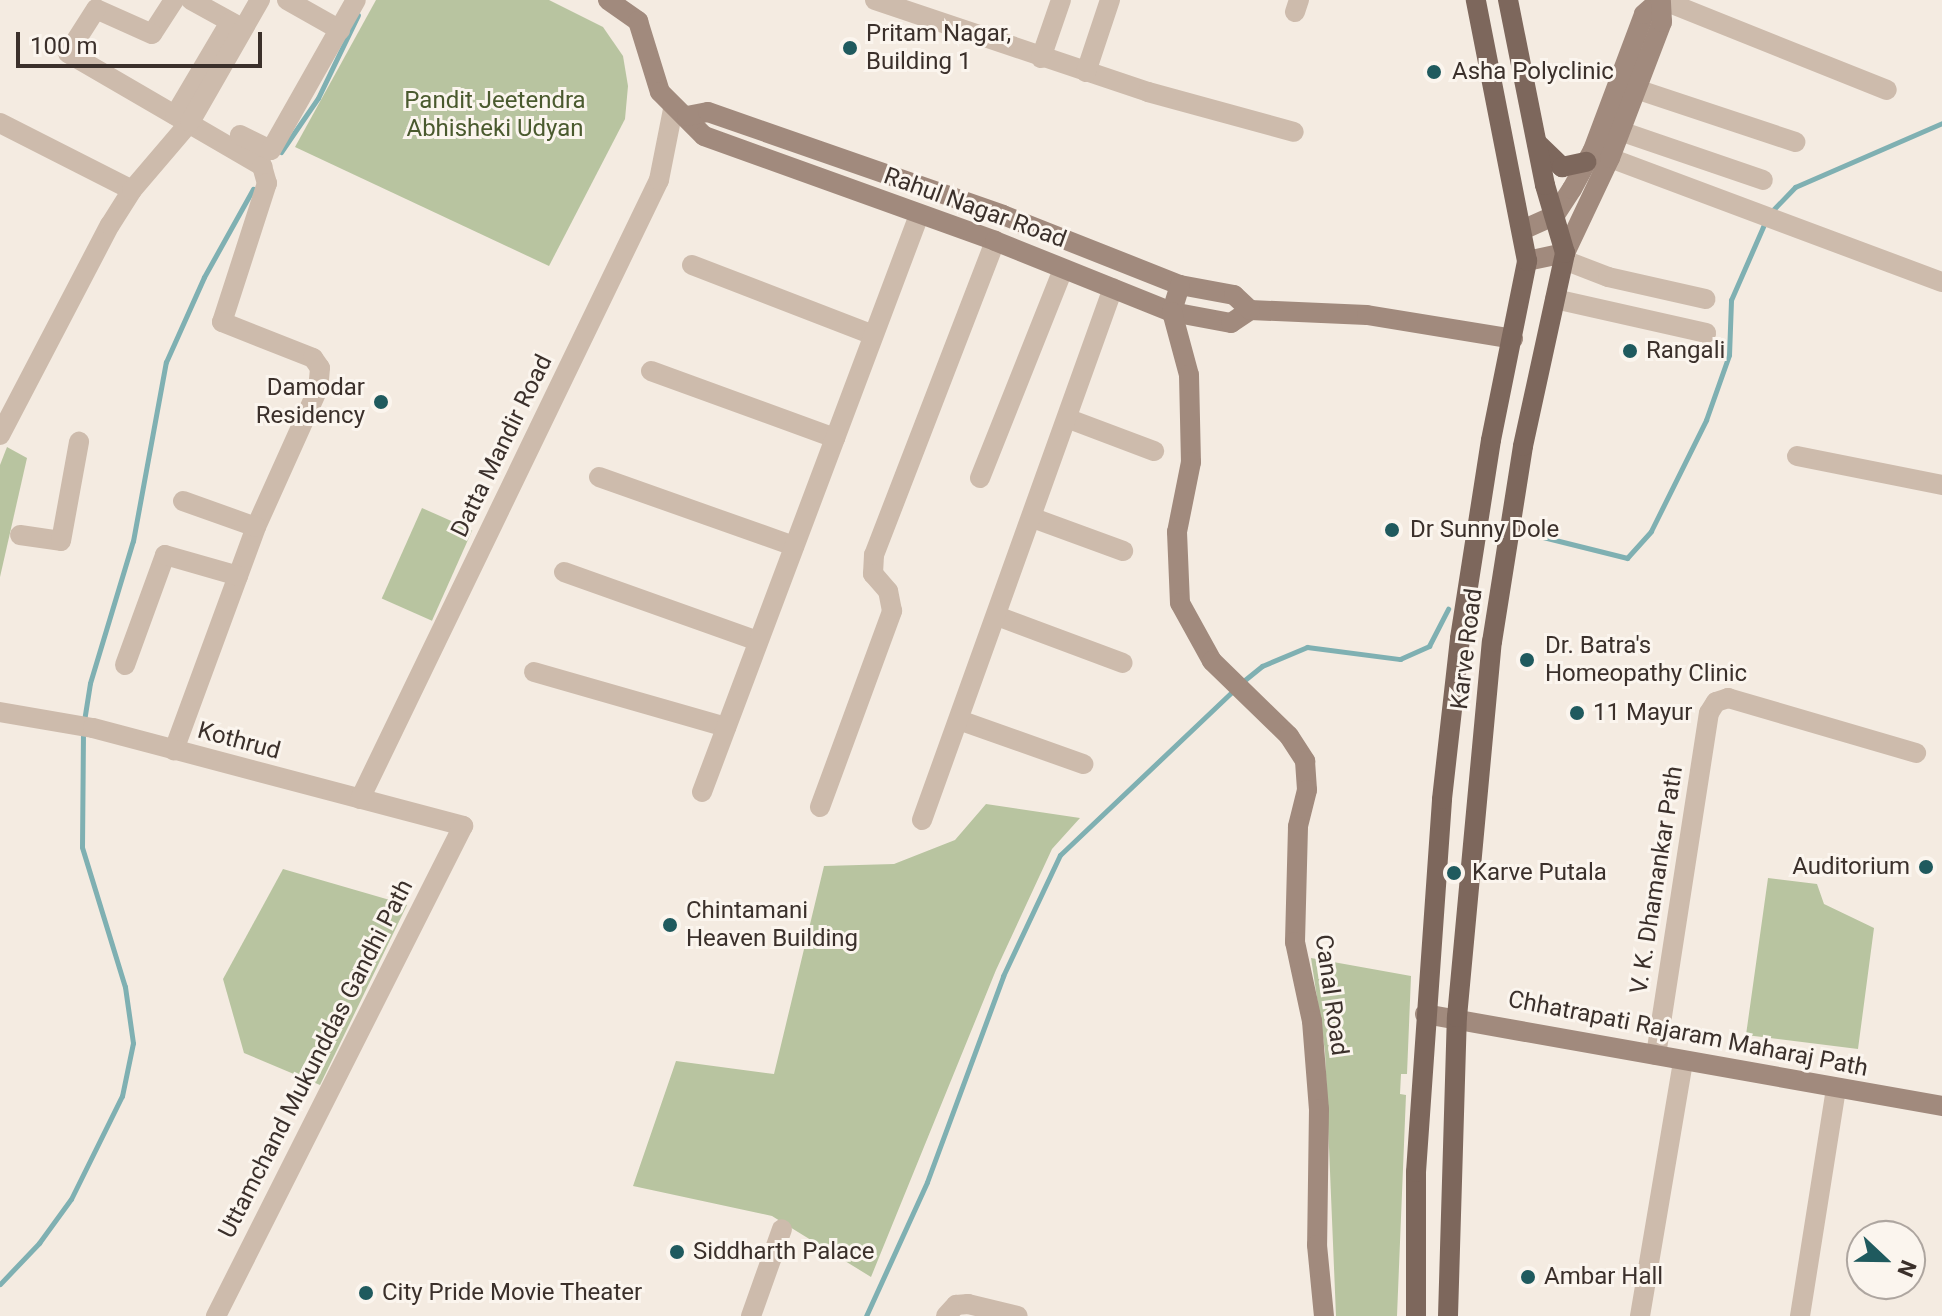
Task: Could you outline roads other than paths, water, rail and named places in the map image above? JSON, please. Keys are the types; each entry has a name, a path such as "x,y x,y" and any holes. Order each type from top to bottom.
{"main road":[{"name":"Karve Road","path":"1416,1316 1425,1014 1460,638 1527,261 1476,0"},
{"name":"Karve Road","path":"1448,1316 1457,1017 1492,642 1523,446 1565,256 1537,143 1508,0"},
{"path":"1537,143 1562,167 1586,162"}],"street":[{"path":"174,0 152,34 96,9 68,53 254,159 267,183 222,322 313,358 320,368 318,389 256,527 174,750"},
{"path":"191,0 237,25"},
{"path":"0,435 132,190 182,118 237,25 260,0"},
{"path":"287,0 340,30"},
{"path":"223,125 271,150 356,0"},
{"path":"608,0 638,21 652,75 680,112"},
{"path":"875,0 1041,58 1294,132"},
{"path":"1041,58 1061,0"},
{"path":"1086,72 1110,0"},
{"path":"1522,230 1555,215 1586,162 1644,14 1661,0"},
{"path":"1565,256 1610,158 1662,22 1661,0"},
{"path":"1661,0 1887,90"},
{"path":"1636,89 1795,142"},
{"name":"Rahul Nagar Road","path":"680,112 704,136 995,241 1172,312 1231,323 1250,310 1367,315 1513,339"},
{"name":"Rahul Nagar Road","path":"680,112 708,112 723,117 1003,215 1180,285 1234,295 1250,310"},
{"name":"Datta Mandir Road","path":"360,799 659,180 680,112"},
{"path":"0,123 132,190"},
{"path":"1620,131 1763,180"},
{"path":"1610,158 1942,282"},
{"path":"702,792 919,215"},
{"path":"820,807 892,611 888,591 873,574 874,555 995,241"},
{"path":"1527,261 1565,256 1608,277 1706,299"},
{"path":"692,265 873,335"},
{"path":"980,478 1063,269"},
{"path":"1172,312 1180,285"},
{"path":"922,820 1069,419 1113,288"},
{"path":"1555,299 1706,333"},
{"name":"Canal Road","path":"1172,312 1189,375 1191,462 1177,532 1180,603 1193,634 1226,674 1289,736 1305,761 1307,790 1298,827 1295,942 1312,1021 1319,1109 1317,1245 1324,1316"},
{"path":"651,371 835,438"},
{"path":"1069,419 1154,451"},
{"path":"20,535 61,541 79,442"},
{"path":"1797,456 1942,485"},
{"path":"599,477 794,546"},
{"path":"183,501 256,527"},
{"path":"1033,518 1123,551"},
{"path":"125,665 165,555 238,576"},
{"path":"564,572 758,641"},
{"path":"997,616 1123,663"},
{"path":"534,672 726,727"},
{"name":"V. K. Dhamankar Path","path":"1656,1055 1709,713 1716,702 1728,698 1916,753"},
{"name":"Kothrud","path":"0,712 93,728 463,826"},
{"path":"959,720 1083,764"},
{"name":"Uttamchand Mukunddas Gandhi Path","path":"216,1316 463,826"},
{"name":"Chhatrapati Rajaram Maharaj Path","path":"1425,1014 1457,1017 1683,1061 1942,1106"},
{"path":"1640,1316 1683,1061"},
{"path":"1800,1316 1836,1089"},
{"path":"751,1316 782,1229"},
{"path":"946,1316 956,1305 968,1304 1018,1316"}],"waterway":[{"path":"281,152 318,98 358,15"},
{"path":"1771,212 1795,187 1942,123"},
{"path":"84,721 90,683 133,541 166,362 204,277 253,189"},
{"path":"1539,536 1627,558 1651,531 1706,420 1729,355 1731,300 1766,220"},
{"path":"1241,683 1262,666 1307,647 1400,659 1429,646 1448,609"},
{"path":"866,1316 927,1182 1003,976 1060,855 1234,690"},
{"path":"0,1284 39,1243 71,1199 122,1096 133,1043 125,987 82,847 83,731"}],"place":[{"name":"Pritam Nagar, Building 1","path":"850,48"},
{"name":"Asha Polyclinic","path":"1434,72"},
{"name":"Rangali","path":"1630,351"},
{"name":"Damodar Residency","path":"381,402"},
{"name":"Dr Sunny Dole","path":"1392,530"},
{"name":"Dr. Batra's Homeopathy Clinic","path":"1527,660"},
{"name":"11 Mayur","path":"1577,713"},
{"name":"Auditorium","path":"1926,867"},
{"name":"Karve Putala","path":"1454,873"},
{"name":"Chintamani Heaven Building","path":"670,925"},
{"name":"Siddharth Palace","path":"677,1252"},
{"name":"Ambar Hall","path":"1528,1277"},
{"name":"City Pride Movie Theater","path":"366,1293"}],"park label":[{"name":"Pandit Jeetendra Abhisheki Udyan","path":"495,115"}]}
